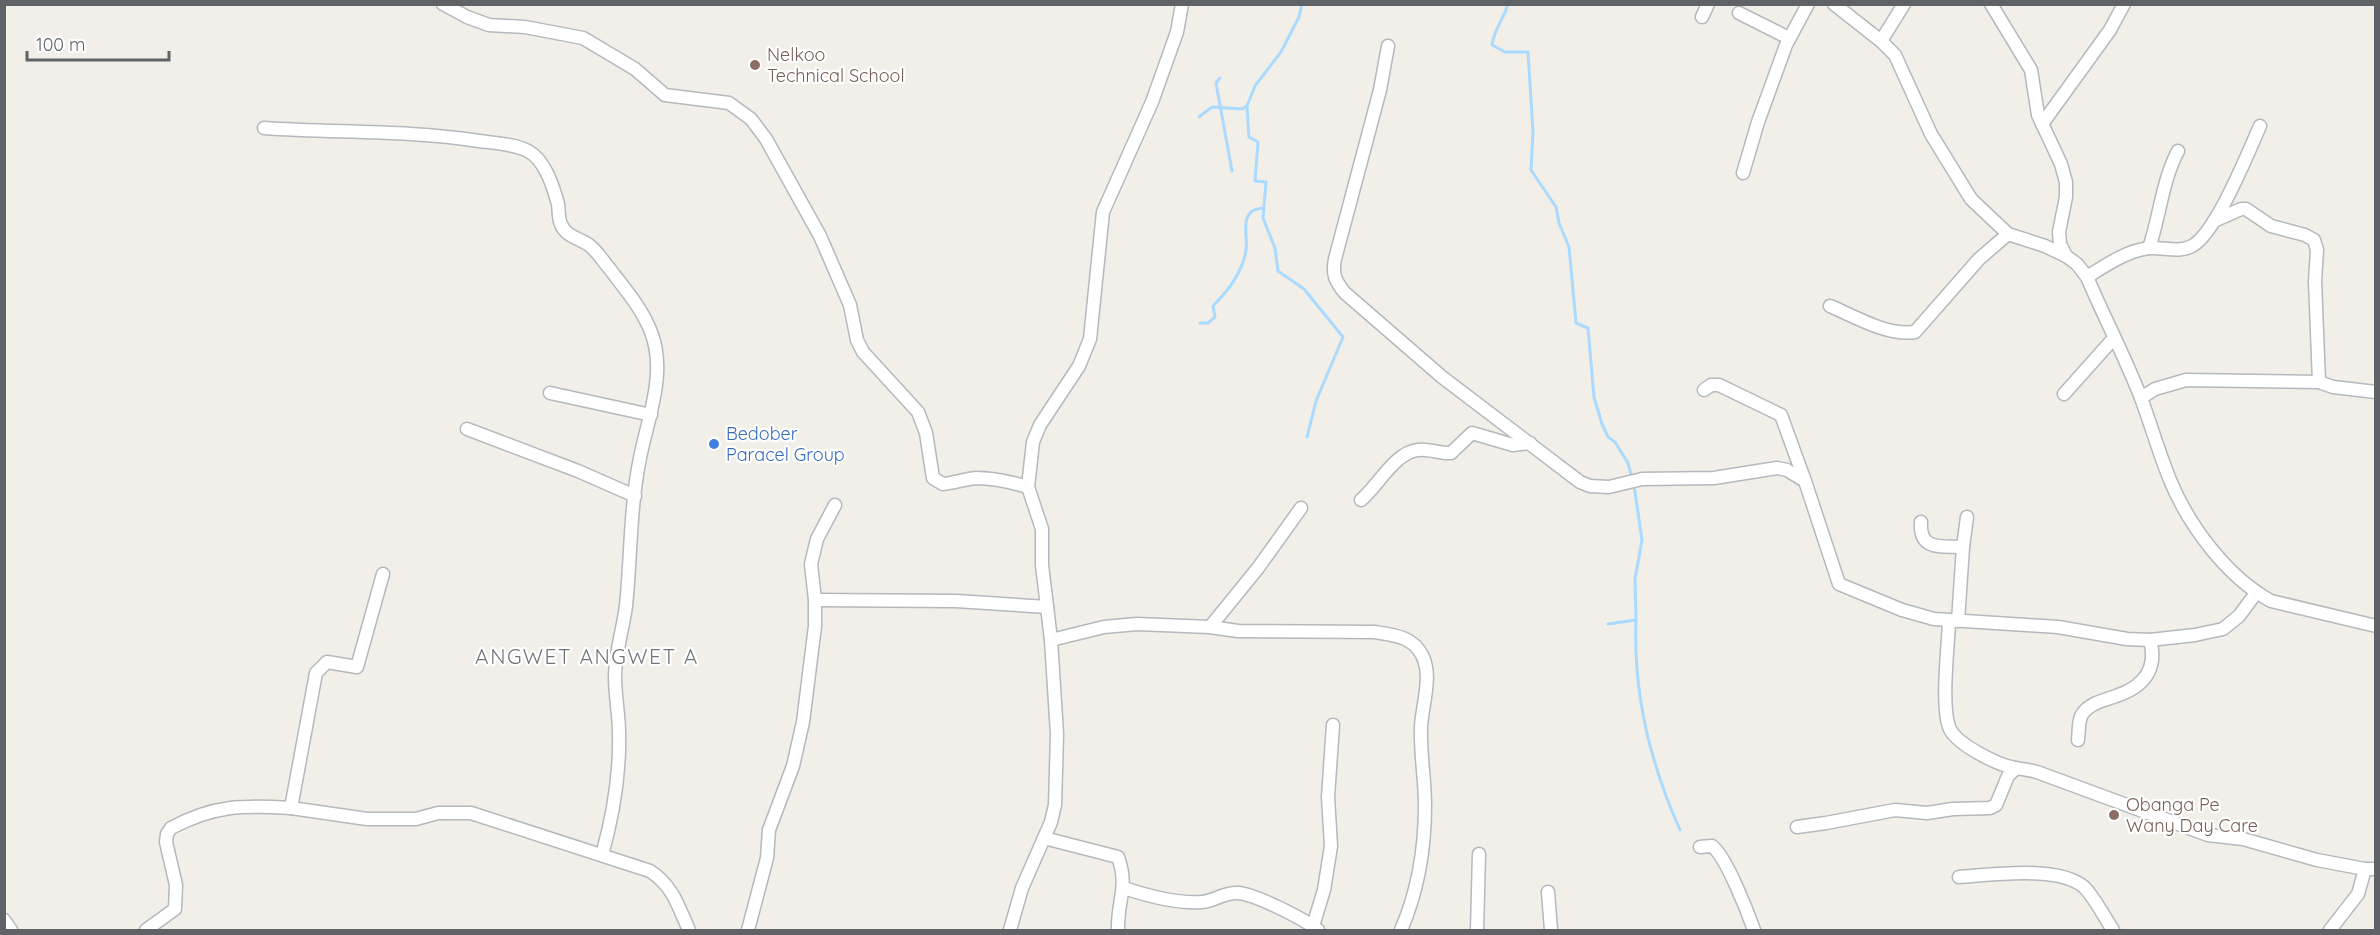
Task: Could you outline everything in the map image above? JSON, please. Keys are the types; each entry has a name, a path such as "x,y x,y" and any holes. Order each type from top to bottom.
{"street":[{"path":"443,4 467,17 489,25 525,27 583,38 634,69 665,95 729,103 751,119 766,139 820,236 843,286 863,352 918,412 926,433 933,478 943,484 974,478 1008,481 1028,487"},
{"path":"1010,930 1022,888 1044,838 1055,805 1057,734 1051,640 1042,565 1041,529 1028,487 1033,442 1040,425 1079,366 1090,339 1101,218 1152,102 1177,32 1182,4"},
{"path":"1701,17 1708,4"},
{"path":"1743,173 1758,122 1789,38 1808,4"},
{"path":"1834,4 1895,55 1931,134 1961,186 1984,213 2008,234 2045,246 2066,256 2077,264 2087,277 2141,398 2165,469 2199,532 2224,562 2256,593 2283,605 2376,626"},
{"path":"1881,41 1904,4"},
{"path":"1991,4 2031,70 2038,115 2061,164 2066,182 2066,197 2059,232 2060,244 2066,256"},
{"path":"2042,124 2110,30 2124,4"},
{"path":"1739,13 1789,38"},
{"path":"1388,46 1380,90 1333,270 1336,282 1345,293 1442,377 1574,478 1590,486 1609,487 1642,479 1714,478 1777,468 1787,470 1806,481"},
{"path":"2087,277 2112,261 2149,248 2181,250 2193,246 2214,220 2260,126"},
{"path":"264,128 428,134 526,150 540,162 552,188 558,204 560,224 568,235 589,245 626,288 652,334 656,361 656,390 640,460 625,614 615,675 619,736 616,781 612,814 602,855"},
{"path":"2149,248 2157,225 2167,177 2178,151"},
{"path":"2214,220 2246,209 2271,226 2305,235 2314,240 2317,250 2314,281 2319,382"},
{"path":"1830,306 1882,327 1902,332 1915,332 1979,260 2008,234"},
{"path":"2064,394 2114,338"},
{"path":"2141,398 2155,389 2186,380 2319,382 2333,387 2376,392"},
{"path":"1704,390 1711,385 1719,385 1781,416 1806,481 1839,584 1902,610 1953,621 2058,627 2127,639 2150,640 2195,635 2223,628 2239,616 2256,593"},
{"path":"550,393 651,415"},
{"path":"467,429 578,471 636,496"},
{"path":"1361,500 1378,484 1397,460 1410,452 1424,450 1451,453 1472,432 1513,445 1530,443"},
{"path":"748,930 767,858 769,830 793,766 803,722 812,663 815,600 811,564 817,539 835,505"},
{"path":"1210,627 1258,568 1300,508"},
{"path":"1967,517 1946,696 1949,728 1960,741 1976,752 2016,768 2037,772 2200,832 2243,839 2317,860 2370,869 2358,894 2330,930"},
{"path":"1921,522 1920,534 1927,542 1937,546 1963,548"},
{"path":"291,808 316,673 327,662 357,667 383,574"},
{"path":"815,600 967,602 1047,607"},
{"path":"1051,640 1117,625 1164,624 1238,631 1383,633 1409,640 1420,652 1426,674 1421,730 1425,806 1416,893 1401,930"},
{"path":"2078,740 2080,717 2084,711 2100,701 2119,695 2143,680 2149,672 2154,658 2150,640"},
{"path":"1124,888 1181,902 1209,901 1226,893 1238,893 1252,896 1315,928 1324,890 1330,846 1328,797 1333,725"},
{"path":"1797,826 1826,824 1895,810 1927,813 1953,809 1990,808 1996,805 2008,776 2016,768"},
{"path":"146,930 175,909 176,885 166,842 171,828 220,808 245,806 291,808 367,819 416,819 438,813 471,813 650,871 663,879 670,888 689,930"},
{"path":"1044,838 1118,857 1124,877 1118,930"},
{"path":"1700,847 1712,846 1717,851 1736,886 1754,930"},
{"path":"1477,930 1479,854"},
{"path":"1959,877 2032,873 2067,879 2086,890 2113,930"},
{"path":"1548,892 1551,930"},
{"path":"4,921 11,930"}],"waterway":[{"path":"1302,4 1299,17 1281,52 1255,86 1247,106 1249,137 1258,142 1255,181 1266,182 1263,218 1275,248 1278,271 1304,289 1343,337 1316,401 1307,437"},
{"path":"1508,4 1492,45 1505,52 1528,52 1533,132 1531,170 1556,207 1559,223 1569,247 1576,323 1588,328 1594,397 1608,437 1615,442 1628,463 1632,478"},
{"path":"1220,78 1216,83 1232,171"},
{"path":"1199,117 1212,107 1242,109 1247,106"},
{"path":"1200,323 1208,323 1215,317 1213,306 1224,294 1242,266 1248,217 1253,211 1263,208"},
{"path":"1608,624 1636,620 1635,579 1642,540 1634,485"},
{"path":"1636,620 1637,674 1646,727 1660,779 1680,830"}],"place":[{"name":"Nelkoo Technical School","path":"755,65"},
{"name":"Bedober Paracel Group","path":"714,444"},
{"name":"Obanga Pe Wany Day Care","path":"2114,815"}],"district":[{"name":"ANGWET ANGWET A","path":"587,657"}]}
